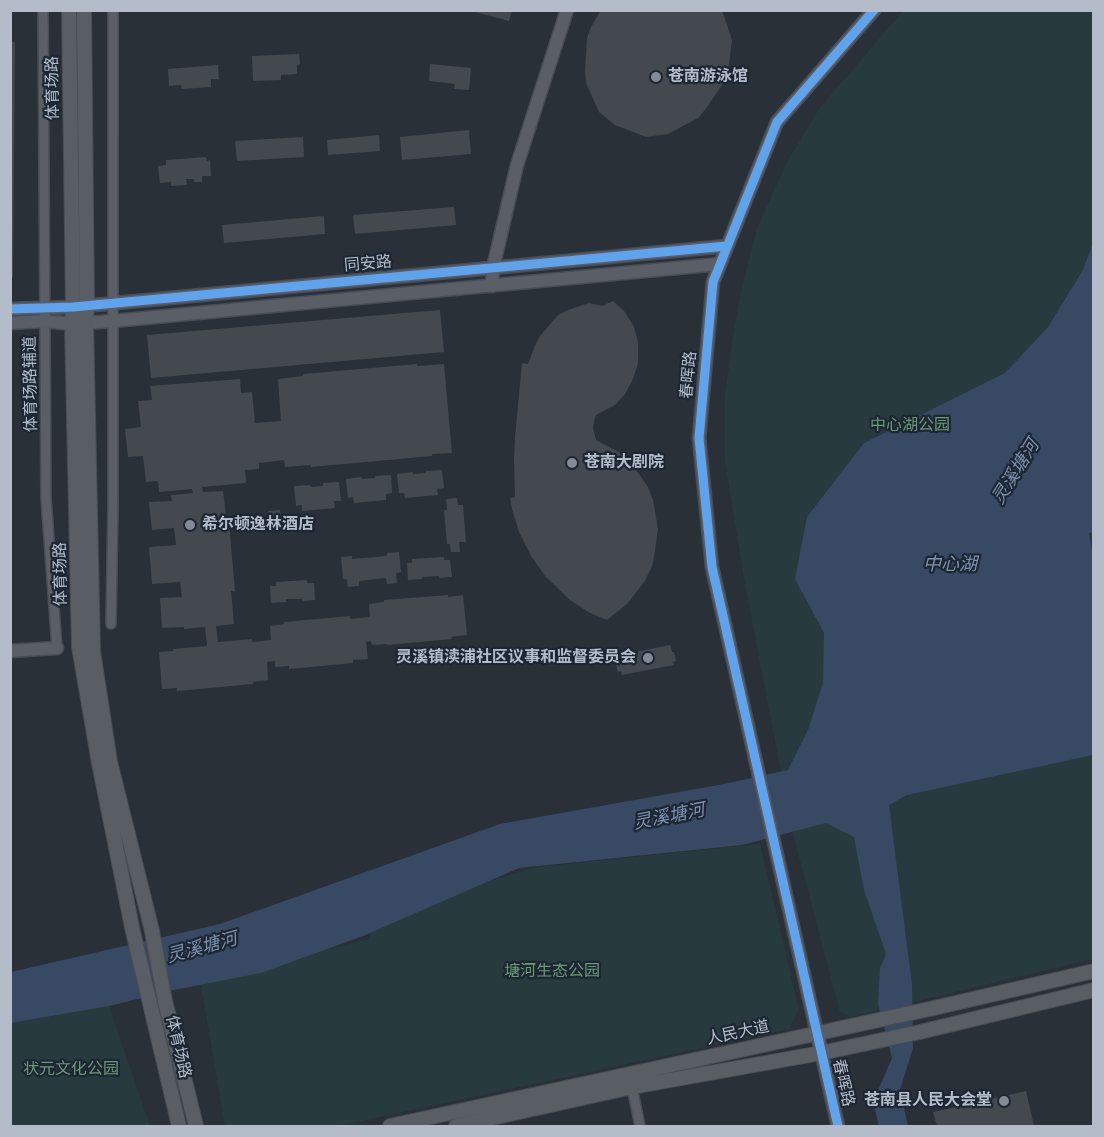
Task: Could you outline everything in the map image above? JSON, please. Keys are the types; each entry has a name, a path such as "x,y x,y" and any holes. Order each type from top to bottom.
{"main road":[{"name":"体育场路","path":"69,10 73,306 79,323 93,651 110,762 152,931 165,1001 196,1126"},
{"name":"体育场路","path":"84,10 87,304 79,323 79,647 99,763 133,932 179,1126"},
{"name":"人民大道","path":"456,1126 819,1044 1094,971"},
{"name":"人民大道","path":"390,1126 819,1044 920,1032 1094,990"}],"street":[{"name":"体育场路辅道","path":"43,10 46,498 57,648"},
{"path":"111,624 113,10"},
{"path":"492,286 493,268 517,165 567,10"},
{"name":"春晖路","path":"838,1126 712,567 699,438 713,282 777,122 874,10"},
{"name":"同安路","path":"10,309 73,306 727,246"},
{"name":"同安路","path":"10,323 113,321 720,264"},
{"path":"10,651 57,648"},
{"path":"632,1087 640,1126"}],"green space":[{"name":"中心湖公园","path":"903,11 1093,11 1093,959 851,1017 840,1012 793,834 744,579 725,461 725,395 742,287 757,228 788,160 819,109"},
{"name":"塘河生态公园","path":"760,844 799,1010 789,1029 338,1126 225,1126 200,980 369,939 376,915 537,867"},
{"name":"状元文化公园","path":"109,1006 150,1126 11,1126 11,1023"}],"water":[{"path":"1093,243 1094,532 1089,533 1094,562 1093,755 907,795 889,805 912,985 913,1048 900,1090 908,1126 879,1126 873,1102 892,1058 878,1004 880,968 886,954 864,890 854,837 826,823 742,845 519,868 363,936 261,973 174,990 109,1006 11,1023 11,972 220,924 500,824 724,784 788,770 808,730 823,683 824,633 795,579 807,517 864,443 1005,373 1048,327 1083,270"}],"building":[{"path":"468,10 512,10 509,21"},
{"name":"苍南游泳馆","path":"601,10 722,10 732,40 728,72 724,82 698,118 668,134 646,137 615,125 599,112 586,83 585,71 587,38"},
{"path":"10,42 15,42 13,277 10,276"},
{"path":"299,54 300,64 297,65 297,74 281,75 281,80 253,81 252,56"},
{"path":"430,64 471,68 469,90 454,89 455,84 429,81"},
{"path":"218,65 219,79 211,79 211,87 182,89 181,85 169,86 168,69"},
{"path":"469,130 471,154 402,160 400,137"},
{"path":"379,135 380,151 328,155 327,140"},
{"path":"303,137 304,157 237,161 235,141"},
{"path":"206,157 207,161 210,160 211,176 202,176 202,182 186,179 187,185 171,186 171,182 160,183 158,166 166,165 166,160"},
{"path":"454,207 456,225 355,234 353,215"},
{"path":"324,216 325,234 224,243 222,225"},
{"name":"苍南大剧院","path":"613,301 625,312 634,327 638,343 638,363 625,394 615,405 596,415 593,428 596,440 617,451 634,467 648,487 653,500 658,529 652,566 645,581 627,604 607,620 590,613 570,600 545,576 531,556 519,532 510,498 515,497 515,437 522,363 528,364 540,336 558,315 589,303 602,306"},
{"path":"440,310 444,352 151,378 147,335"},
{"name":"希尔顿逸林酒店","path":"417,364 417,366 444,364 452,453 311,467 311,465 285,467 284,460 259,463 259,469 245,470 246,483 202,487 203,492 223,491 227,523 229,523 235,591 231,591 234,624 216,626 218,642 271,640 270,626 284,624 284,622 350,616 350,619 370,617 369,604 384,602 384,600 448,595 448,597 463,595 467,635 451,637 452,639 387,645 372,645 371,641 366,642 368,659 353,660 353,663 289,669 289,666 275,667 275,661 267,662 268,680 253,682 253,684 177,691 177,688 162,689 159,652 207,646 205,627 162,628 160,598 182,597 180,582 152,584 149,547 176,545 174,528 152,530 149,502 172,501 171,495 193,493 192,489 159,492 158,481 146,482 143,456 128,457 125,429 141,427 138,401 152,400 150,386 240,379 241,393 252,392 255,423 281,421 278,379 303,376 303,374"},
{"path":"442,470 444,488 437,489 438,495 405,498 404,493 399,493 397,474"},
{"name":"希尔顿逸林酒店","path":"391,475 392,493 386,494 386,500 354,503 353,497 348,498 346,479"},
{"name":"希尔顿逸林酒店","path":"339,482 341,501 334,501 335,508 302,511 302,505 296,506 294,486 323,486 323,483"},
{"path":"457,498 458,505 463,505 466,542 459,542 460,552 451,552 450,544 447,544 444,510 447,510 446,499"},
{"name":"希尔顿逸林酒店","path":"280,510 281,522 269,522 268,511"},
{"name":"希尔顿逸林酒店","path":"399,552 401,572 396,573 397,583 387,584 386,578 359,581 359,586 348,587 347,579 343,579 341,557 352,556 352,559 387,556 387,553"},
{"path":"444,557 444,560 450,560 452,577 422,577 422,579 408,580 407,563 412,563 412,559"},
{"name":"希尔顿逸林酒店","path":"307,580 307,583 314,583 315,600 286,599 286,602 271,603 270,586 276,586 276,582"},
{"name":"灵溪镇渎浦社区议事和监督委员会","path":"670,645 676,661 673,662 674,665 622,675 621,671 618,672 615,662 621,660 620,655"},
{"name":"苍南县人民大会堂","path":"1026,1091 1034,1126 937,1126 933,1112"}],"cycle path":[{"path":"838,1126 712,567 699,438 713,282 777,122 874,10"},
{"path":"10,309 73,307 727,246"}],"place":[{"name":"苍南游泳馆","path":"656,77"},
{"name":"苍南大剧院","path":"572,463"},
{"name":"希尔顿逸林酒店","path":"190,525"},
{"name":"灵溪镇渎浦社区议事和监督委员会","path":"648,658"},
{"name":"苍南县人民大会堂","path":"1004,1101"}],"water label":[{"name":"灵溪塘河","path":"1016,472"},
{"name":"中心湖","path":"950,565"},
{"name":"灵溪塘河","path":"669,817"},
{"name":"灵溪塘河","path":"202,948"}]}
